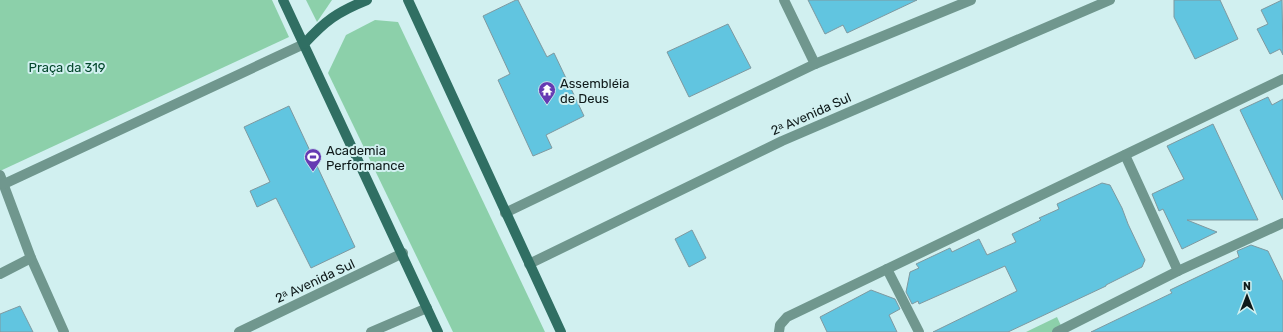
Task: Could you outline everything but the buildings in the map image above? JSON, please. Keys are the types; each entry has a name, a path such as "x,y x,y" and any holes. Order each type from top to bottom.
{"main road":[{"path":"283,0 403,253 438,332"},
{"path":"304,44 325,22 348,7 367,0"},
{"path":"408,0 505,213 562,332"}],"street":[{"path":"784,0 815,64"},
{"path":"505,213 815,64 971,0"},
{"name":"2ᵃ Avenida Sul","path":"529,264 782,141 1110,0"},
{"path":"64,332 31,258 2,179 304,44"},
{"path":"779,332 780,326 787,317 1283,79"},
{"path":"1125,155 1178,271"},
{"path":"1057,332 1178,271 1282,225"},
{"name":"2ᵃ Avenida Sul","path":"239,332 403,253"},
{"path":"0,274 31,258"},
{"path":"887,268 919,332"},
{"path":"371,332 427,308"}],"green space":[{"name":"Praça da 319","path":"0,0 272,0 289,37 0,171"},
{"path":"306,0 332,0 317,22"},
{"path":"375,20 398,22 545,332 453,332 328,73 346,35"},
{"path":"1057,317 1064,332 1026,332"}],"place":[{"name":"Assembléia de Deus","path":"547,105"},
{"name":"Academia Performance","path":"313,172"}]}
